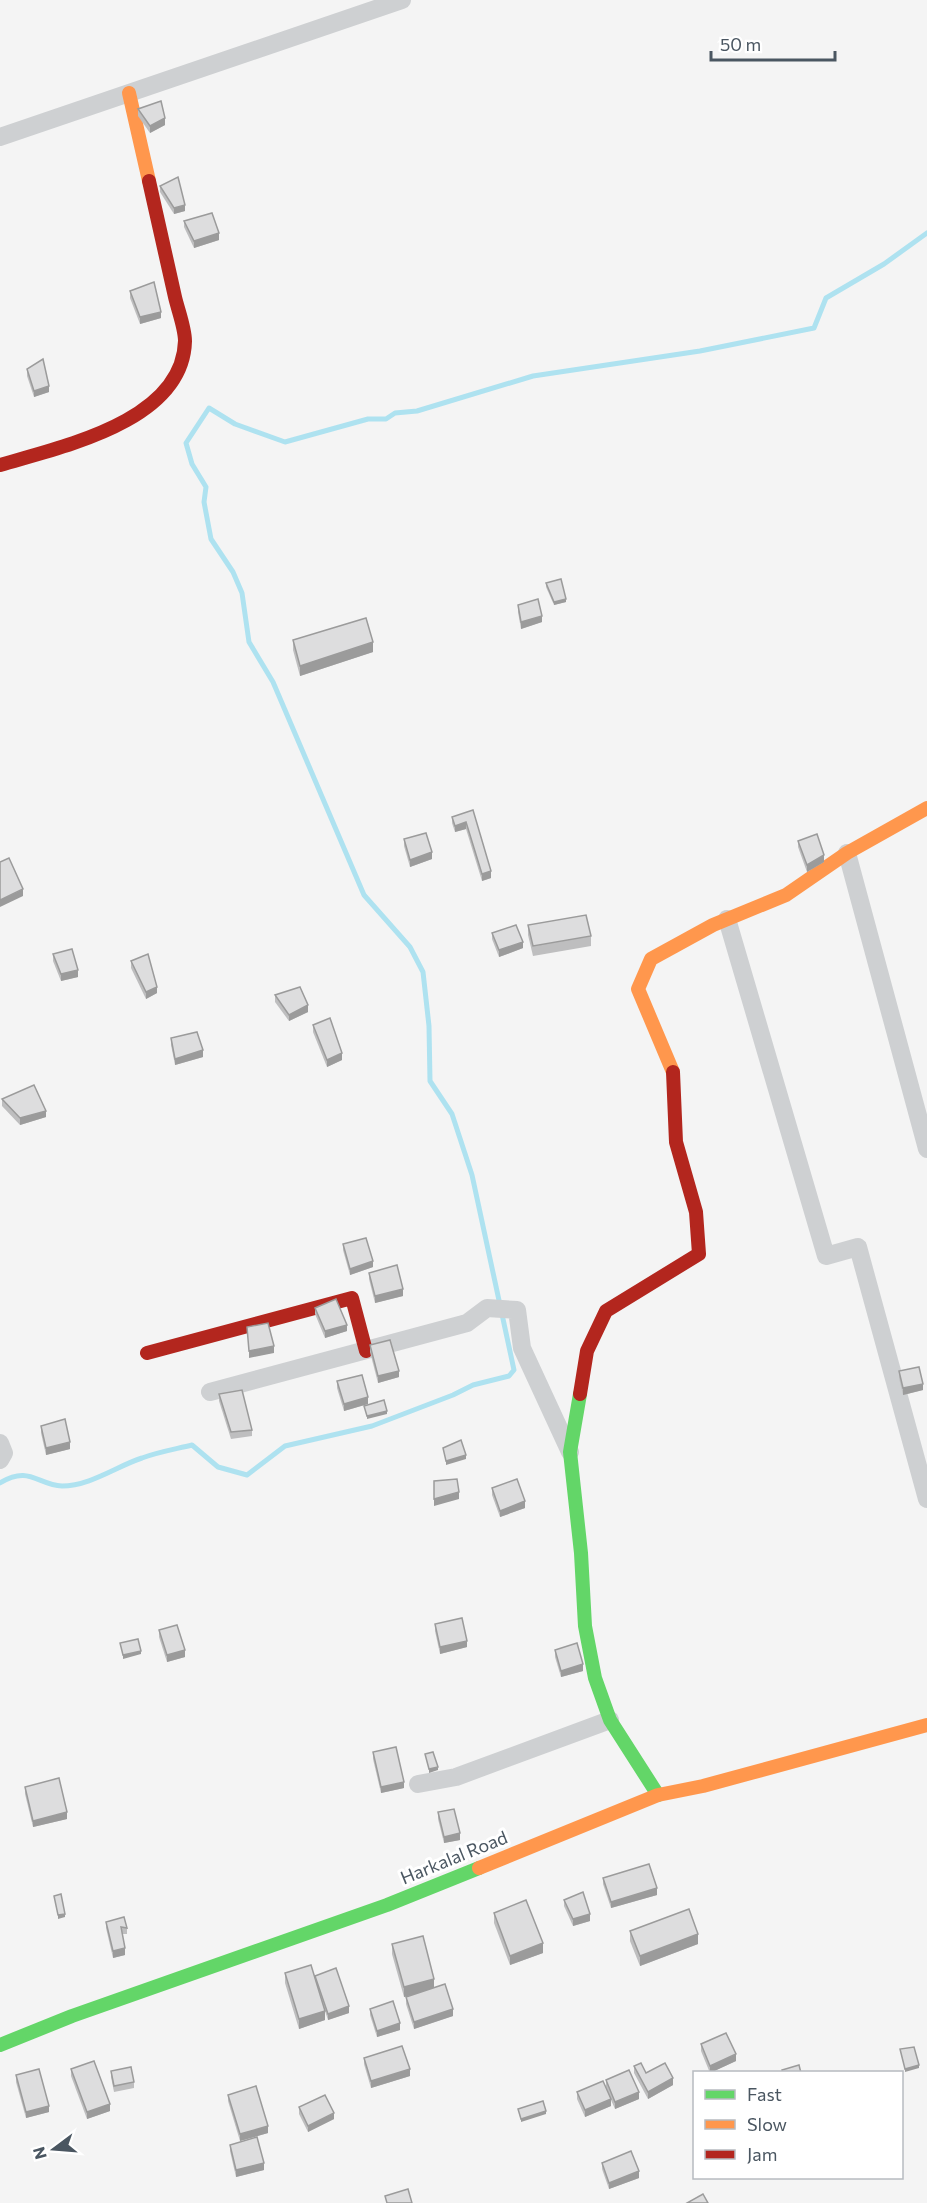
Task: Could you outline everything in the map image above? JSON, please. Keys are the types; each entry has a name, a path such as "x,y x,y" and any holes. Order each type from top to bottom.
{"street":[{"path":"0,137 402,0"},
{"path":"0,465 123,424 165,393 179,371 185,341 129,93"},
{"path":"658,1795 610,1720 595,1678 585,1626 581,1553 570,1452 587,1351 606,1311 699,1254 696,1212 676,1142 675,1076 638,989 651,959 727,920 786,895 847,853 927,808"},
{"path":"847,853 927,1149"},
{"path":"727,920 826,1256 858,1247 927,1499"},
{"path":"147,1353 352,1298 366,1351"},
{"path":"210,1392 467,1323 488,1308 517,1310 522,1348 570,1452"},
{"path":"0,1443 4,1453 0,1460"},
{"path":"418,1784 456,1777 610,1720"},
{"name":"Harkalal Road","path":"0,2044 72,2016 387,1905 443,1880 504,1859 579,1825 658,1795 703,1786 927,1725"}],"building":[{"path":"161,101 165,118 150,126 138,109"},
{"path":"178,177 185,205 174,208 160,186"},
{"path":"212,213 219,233 194,241 184,221"},
{"path":"154,282 161,312 140,317 130,291"},
{"path":"43,359 49,386 34,391 27,369"},
{"path":"561,579 566,599 554,602 546,583"},
{"path":"538,599 542,616 521,622 518,605"},
{"path":"366,618 373,642 300,666 293,640"},
{"path":"473,810 491,871 482,874 466,822 455,826 452,817"},
{"path":"426,833 432,852 410,860 404,839"},
{"path":"817,834 824,855 807,865 798,841"},
{"path":"9,858 23,889 0,900 0,862"},
{"path":"586,915 591,936 533,946 528,925"},
{"path":"516,925 523,942 499,950 492,933"},
{"path":"72,949 78,970 61,974 53,954"},
{"path":"148,954 157,987 146,992 131,961"},
{"path":"300,987 308,1005 289,1015 275,995"},
{"path":"330,1018 342,1053 327,1060 313,1025"},
{"path":"197,1032 203,1050 175,1059 171,1038"},
{"path":"34,1085 46,1111 20,1118 2,1099"},
{"path":"366,1238 373,1261 350,1269 343,1244"},
{"path":"397,1265 403,1289 375,1296 369,1273"},
{"path":"336,1299 347,1325 325,1331 315,1308"},
{"path":"268,1323 274,1346 249,1351 247,1327"},
{"path":"390,1340 399,1371 378,1376 370,1345"},
{"path":"919,1367 923,1384 903,1388 899,1371"},
{"path":"362,1375 368,1397 344,1404 337,1381"},
{"path":"242,1390 252,1430 231,1432 219,1394"},
{"path":"384,1400 387,1411 367,1416 364,1406"},
{"path":"65,1419 70,1442 46,1448 41,1426"},
{"path":"461,1440 466,1455 446,1461 443,1448"},
{"path":"457,1479 459,1492 434,1499 434,1481"},
{"path":"517,1479 525,1501 500,1511 492,1488"},
{"path":"462,1618 467,1641 440,1647 435,1624"},
{"path":"177,1625 185,1650 167,1655 159,1630"},
{"path":"138,1639 141,1651 123,1655 120,1643"},
{"path":"577,1643 583,1664 561,1671 555,1650"},
{"path":"396,1747 404,1782 381,1787 373,1752"},
{"path":"433,1752 438,1767 429,1769 425,1754"},
{"path":"59,1778 67,1812 33,1821 25,1787"},
{"path":"454,1809 460,1833 444,1837 438,1812"},
{"path":"649,1864 657,1888 611,1902 603,1878"},
{"path":"583,1892 590,1914 573,1919 564,1900"},
{"path":"61,1894 65,1914 58,1915 54,1896"},
{"path":"526,1900 543,1943 510,1956 494,1913"},
{"path":"689,1909 698,1934 640,1956 630,1931"},
{"path":"124,1917 127,1928 121,1927 125,1948 113,1951 106,1922"},
{"path":"423,1936 434,1979 404,1987 392,1944"},
{"path":"311,1965 325,2011 299,2019 285,1973"},
{"path":"336,1968 349,2006 328,2014 315,1976"},
{"path":"445,1984 453,2009 414,2022 406,1997"},
{"path":"393,2001 400,2023 377,2031 370,2009"},
{"path":"726,2033 736,2054 710,2066 701,2044"},
{"path":"402,2046 410,2069 371,2081 364,2058"},
{"path":"914,2047 919,2065 905,2069 900,2049"},
{"path":"94,2061 110,2104 87,2112 71,2069"},
{"path":"641,2063 646,2073 665,2063 673,2078 648,2092 634,2066"},
{"path":"799,2065 800,2071 782,2071"},
{"path":"131,2067 134,2082 114,2086 111,2071"},
{"path":"39,2069 49,2106 26,2112 16,2075"},
{"path":"629,2070 639,2092 615,2102 606,2080"},
{"path":"603,2081 611,2099 585,2110 577,2092"},
{"path":"256,2086 268,2126 240,2134 228,2095"},
{"path":"325,2095 334,2113 308,2126 299,2107"},
{"path":"543,2101 546,2111 521,2119 518,2109"},
{"path":"257,2137 264,2163 236,2170 230,2145"},
{"path":"631,2151 639,2171 609,2183 602,2163"},
{"path":"408,2189 412,2203 387,2203 385,2196"},
{"path":"703,2194 708,2203 687,2203"}],"waterway":[{"path":"0,1483 19,1476 33,1477 62,1486 83,1483 148,1456 192,1445 218,1467 247,1475 285,1446 372,1426 473,1385 509,1376 514,1370 472,1175 452,1114 430,1081 429,1026 423,972 410,947 364,895 273,682 249,642 242,593 233,572 211,539 204,502 206,487 192,464 186,443 209,408 235,424 285,442 368,419 386,419 395,413 417,411 533,376 700,351 814,328 826,298 884,264 927,233"}],"traffic: fast":[{"path":"580,1394 570,1452 581,1553 585,1626 595,1678 610,1720 658,1795"},
{"path":"0,2045 72,2016 387,1905 479,1868"}],"traffic: slow":[{"path":"129,93 149,181"},
{"path":"673,1072 638,989 651,959 713,925 786,895 847,853 927,808"},
{"path":"479,1868 658,1795 703,1786 927,1725"}],"traffic: jam":[{"path":"0,465 54,449 114,427 141,411 164,392 179,369 185,341 184,330 149,181"},
{"path":"580,1394 587,1351 606,1311 699,1254 696,1212 676,1142 673,1072"},
{"path":"147,1353 352,1298 366,1351"}]}
